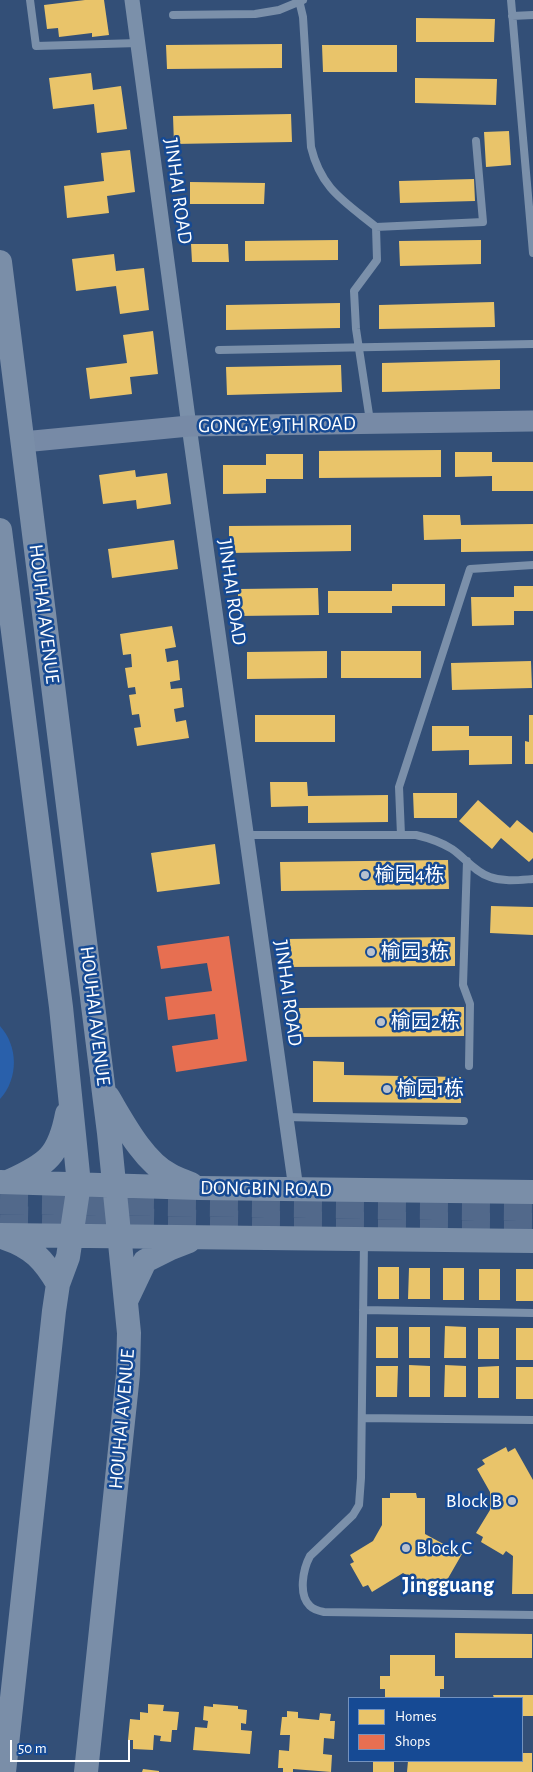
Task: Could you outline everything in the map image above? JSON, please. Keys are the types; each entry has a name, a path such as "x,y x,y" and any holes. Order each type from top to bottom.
{"main road":[{"name":"HOUHAI AVENUE","path":"0,262 104,1089 129,1333 128,1374 86,1772"},
{"name":"HOUHAI AVENUE","path":"0,530 61,1007 79,1184 68,1258 58,1284 52,1320 4,1772"},
{"path":"104,1089 122,1120 146,1154 169,1174 200,1188"},
{"path":"4,1182 37,1168 52,1155 63,1135 70,1100"},
{"name":"DONGBIN ROAD","path":"4,1182 200,1188 533,1192"},
{"path":"0,1236 533,1241"},
{"path":"0,1236 19,1242 36,1254 47,1265 58,1284"},
{"path":"126,1301 145,1262 171,1248 198,1237"}],"street":[{"name":"JINHAI ROAD","path":"132,0 189,426 296,1189"},
{"name":"GONGYE 9TH ROAD","path":"23,442 189,426 533,421"}],"lane":[{"path":"30,0 36,46 138,43"},
{"path":"173,14 255,14 279,10 301,0 310,147 315,164 328,187 376,227 483,222 476,141"},
{"path":"511,0 533,253"},
{"path":"512,16 533,15"},
{"path":"370,423 358,348 354,291 377,260 376,227"},
{"path":"219,350 533,344"},
{"path":"401,835 399,787 470,569 533,565"},
{"path":"246,835 401,835 430,838 453,850 480,872 491,877 506,880 533,879"},
{"path":"466,861 464,984 470,1004 469,1066"},
{"path":"285,1117 464,1120"},
{"path":"364,1238 362,1418 358,1505 353,1515 310,1556 305,1564 304,1598 308,1605 315,1610 324,1612 533,1615"},
{"path":"363,1310 533,1313"},
{"path":"362,1418 533,1420"}],"shaded area":[{"path":"0,1026 10,1043 14,1062 11,1082 0,1099"}],"building: Homes":[{"path":"85,0 104,0 109,35 92,37 92,33 59,37 58,28 47,29 44,5"},
{"path":"416,18 495,19 494,42 416,42"},
{"path":"282,44 282,68 167,69 166,45"},
{"path":"322,45 397,45 397,72 323,72"},
{"path":"91,73 93,90 121,86 127,129 97,133 94,104 53,109 49,78"},
{"path":"415,78 497,79 496,105 415,103"},
{"path":"291,114 292,142 174,144 173,116"},
{"path":"509,131 511,165 486,167 484,132"},
{"path":"130,150 135,192 107,196 109,213 67,218 64,186 104,181 101,153"},
{"path":"474,179 475,201 400,203 399,181"},
{"path":"190,182 265,183 264,204 190,204"},
{"path":"338,240 338,260 245,261 245,241"},
{"path":"481,240 481,264 400,266 399,241"},
{"path":"191,244 228,244 229,262 192,262"},
{"path":"114,254 116,271 144,268 149,310 120,314 116,286 76,291 72,259"},
{"path":"494,302 495,327 379,329 379,305"},
{"path":"340,303 340,328 226,330 226,305"},
{"path":"153,331 158,374 130,377 132,394 90,399 86,368 127,363 123,335"},
{"path":"500,360 500,389 382,392 382,363"},
{"path":"341,365 342,392 227,395 226,367"},
{"path":"441,450 441,477 319,478 319,451"},
{"path":"455,452 492,452 492,462 533,462 533,491 492,491 492,476 455,477"},
{"path":"266,454 303,454 303,479 266,479 266,493 223,494 223,465 266,465"},
{"path":"135,470 136,477 167,473 171,504 137,509 136,500 103,504 99,475"},
{"path":"423,515 460,515 461,525 533,524 533,551 461,552 461,539 424,540"},
{"path":"351,525 351,551 229,553 229,526"},
{"path":"174,540 178,569 112,578 108,549"},
{"path":"392,584 445,584 445,606 392,606 392,613 328,613 328,591 392,591"},
{"path":"514,586 533,586 533,611 514,611 514,625 472,626 471,597 514,597"},
{"path":"318,588 319,615 238,616 238,589"},
{"path":"172,626 176,647 165,649 167,662 178,660 180,680 170,682 171,689 182,688 184,707 174,709 176,722 186,720 189,738 137,746 134,728 141,727 139,714 132,715 129,695 136,694 135,687 128,688 125,668 132,667 131,654 123,655 120,634"},
{"path":"327,651 327,678 247,679 247,652"},
{"path":"341,651 421,651 421,678 341,678"},
{"path":"531,661 532,688 452,690 451,663"},
{"path":"255,715 335,715 335,742 255,742"},
{"path":"529,715 533,715 533,764 525,764 525,741 529,742"},
{"path":"432,726 469,726 469,736 512,736 512,764 469,765 469,750 432,751"},
{"path":"270,782 307,782 308,796 388,795 388,822 308,823 308,806 271,807"},
{"path":"413,793 457,793 457,818 414,818"},
{"path":"478,800 510,828 517,820 533,833 533,858 529,862 501,838 492,849 459,821"},
{"path":"215,844 220,884 157,892 151,853"},
{"name":"榆园4栋","path":"448,860 449,889 281,891 280,862"},
{"path":"491,906 533,907 533,935 490,933"},
{"name":"榆园3栋","path":"455,937 455,966 287,967 286,939"},
{"name":"榆园2栋","path":"464,1007 464,1036 299,1037 299,1008"},
{"name":"榆园1栋","path":"313,1061 344,1062 344,1075 461,1077 461,1103 313,1102"},
{"path":"378,1267 399,1267 399,1299 378,1299"},
{"path":"409,1268 430,1268 430,1299 408,1299"},
{"path":"443,1268 464,1268 464,1300 443,1300"},
{"path":"479,1269 500,1269 500,1300 479,1300"},
{"path":"516,1269 533,1269 533,1301 516,1301"},
{"path":"445,1326 466,1327 466,1358 444,1358"},
{"path":"376,1327 398,1327 398,1358 376,1358"},
{"path":"409,1327 430,1327 430,1358 409,1358"},
{"path":"478,1328 499,1328 499,1359 478,1359"},
{"path":"516,1328 533,1328 533,1360 516,1360"},
{"path":"409,1365 430,1366 430,1397 409,1397"},
{"path":"445,1365 466,1366 466,1397 444,1397"},
{"path":"376,1366 398,1366 397,1397 376,1397"},
{"path":"499,1366 499,1398 478,1398 478,1367"},
{"path":"516,1367 533,1367 533,1399 516,1399"},
{"name":"Block B","path":"506,1447 508,1452 515,1448 533,1480 533,1594 512,1594 513,1556 506,1551 503,1555 481,1542 483,1537 476,1533 490,1510 490,1492 477,1469 485,1464 482,1460"},
{"name":"Block C","path":"390,1493 416,1493 417,1498 425,1498 425,1534 462,1554 439,1594 403,1573 372,1592 368,1585 363,1587 350,1564 354,1562 350,1555 373,1541 382,1525 382,1498 390,1498"},
{"path":"455,1633 532,1634 532,1658 455,1658"},
{"path":"390,1655 435,1655 435,1676 444,1676 444,1689 440,1689 440,1697 385,1697 385,1689 380,1689 380,1676 390,1676"},
{"path":"493,1695 533,1695 533,1716 523,1716 523,1697 494,1697"},
{"path":"148,1704 164,1705 163,1711 179,1712 177,1730 172,1730 171,1742 160,1741 161,1736 154,1735 153,1750 133,1749 133,1740 128,1740 130,1719 140,1720 140,1712 148,1713"},
{"path":"213,1704 238,1706 238,1709 247,1710 246,1724 241,1723 241,1730 252,1731 250,1754 193,1750 195,1727 207,1728 208,1721 203,1720 204,1706 213,1707"},
{"path":"287,1711 298,1712 298,1718 319,1720 320,1713 331,1714 330,1721 335,1721 334,1739 324,1738 323,1754 332,1755 331,1772 293,1769 293,1772 283,1772 283,1768 278,1768 279,1750 289,1751 290,1735 280,1735 282,1717 287,1717"},
{"path":"523,1753 532,1753 532,1772 407,1772 408,1762 523,1762"},
{"path":"373,1762 394,1762 394,1772 373,1772"},
{"path":"143,1769 159,1771 159,1772 142,1772"}],"building: Shops":[{"path":"229,936 247,1061 176,1072 172,1046 218,1039 215,1014 168,1020 165,997 212,991 207,963 161,969 157,946"}],"tunnel":[{"path":"0,1200 533,1207"},
{"path":"0,1220 533,1227"}],"place":[{"name":"榆园4栋","path":"365,875"},
{"name":"榆园3栋","path":"371,952"},
{"name":"榆园2栋","path":"381,1022"},
{"name":"榆园1栋","path":"387,1089"},
{"name":"Block B","path":"512,1501"},
{"name":"Block C","path":"406,1548"}],"district":[{"name":"Jingguang","path":"448,1585"}]}
